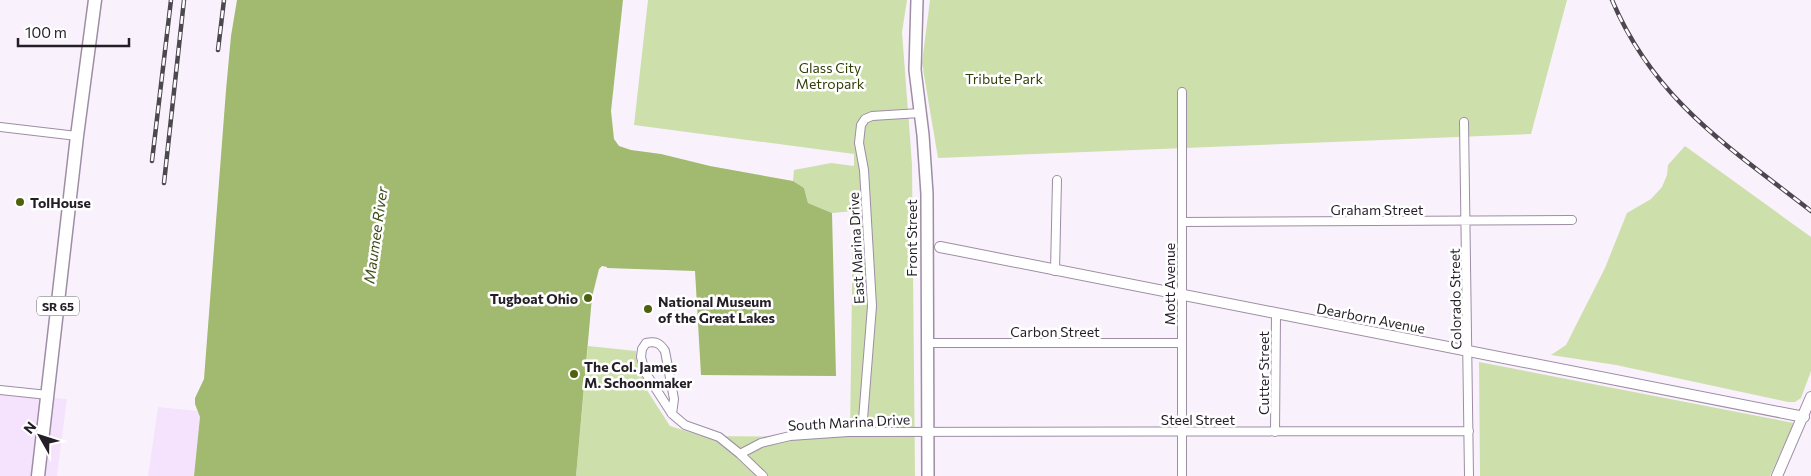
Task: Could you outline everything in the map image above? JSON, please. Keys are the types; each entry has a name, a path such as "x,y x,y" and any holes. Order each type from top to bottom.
{"main road":[{"name":"SR 65","path":"38,476 77,136 95,0"},
{"name":"Front Street","path":"917,0 915,70 927,194 928,476"}],"street":[{"name":"Mott Avenue","path":"1182,92 1182,476"},
{"name":"East Marina Drive","path":"862,432 872,306 865,185 859,143 861,125 865,119 872,116 920,113"},
{"name":"Colorado Street","path":"1464,122 1469,476"},
{"path":"0,127 77,136"},
{"path":"1055,271 1057,180"},
{"name":"Graham Street","path":"1182,222 1572,220"},
{"name":"Dearborn Avenue","path":"926,244 1807,418"},
{"name":"Cutter Street","path":"1275,432 1276,314"},
{"path":"672,414 674,399 665,351 661,345 654,342 646,343 642,349 641,357 645,372 672,414 684,425 719,437 763,476"},
{"name":"Carbon Street","path":"927,343 1182,343"},
{"path":"0,390 48,396"},
{"path":"1777,476 1807,418 1811,397"},
{"name":"South Marina Drive","path":"740,454 761,443 790,436 862,432 928,432"},
{"name":"Steel Street","path":"928,432 1469,432"}],"shaded area":[{"path":"0,393 67,399 57,476 0,476"},
{"path":"158,407 198,411 200,417 194,476 148,476"}],"green space":[{"name":"Glass City Metropark","path":"648,0 907,0 902,32 912,164 915,476 576,476 588,346 636,351 637,364 645,376 643,384 670,426 702,436 850,437 853,211 832,213 808,203 804,188 793,181 794,170 831,163 854,166 854,154 634,125"},
{"name":"Tribute Park","path":"930,0 1567,0 1531,134 938,158 922,63"},
{"path":"1685,146 1811,237 1811,371 1801,398 1795,402 1616,365 1551,355 1566,345 1605,268 1627,213 1651,199 1662,187 1667,175 1668,165"},
{"path":"1479,362 1794,423 1770,476 1480,476"}],"water":[{"name":"Maumee River","path":"237,0 623,0 611,111 614,139 619,146 710,166 793,181 804,188 808,203 832,213 836,376 701,375 695,271 607,268 602,266 599,269 592,297 576,476 194,476 200,417 195,404 195,398 204,379 226,90 231,36"}],"railway":[{"path":"152,161 171,0"},
{"path":"164,183 184,0"},
{"path":"218,50 224,0"},
{"path":"1612,0 1629,35 1649,66 1672,94 1696,119 1723,142 1811,211"}],"place":[{"name":"TolHouse","path":"20,202"},
{"name":"Tugboat Ohio","path":"588,298"},
{"name":"National Museum of the Great Lakes","path":"648,309"},
{"name":"The Col. James M. Schoonmaker","path":"574,374"}]}
